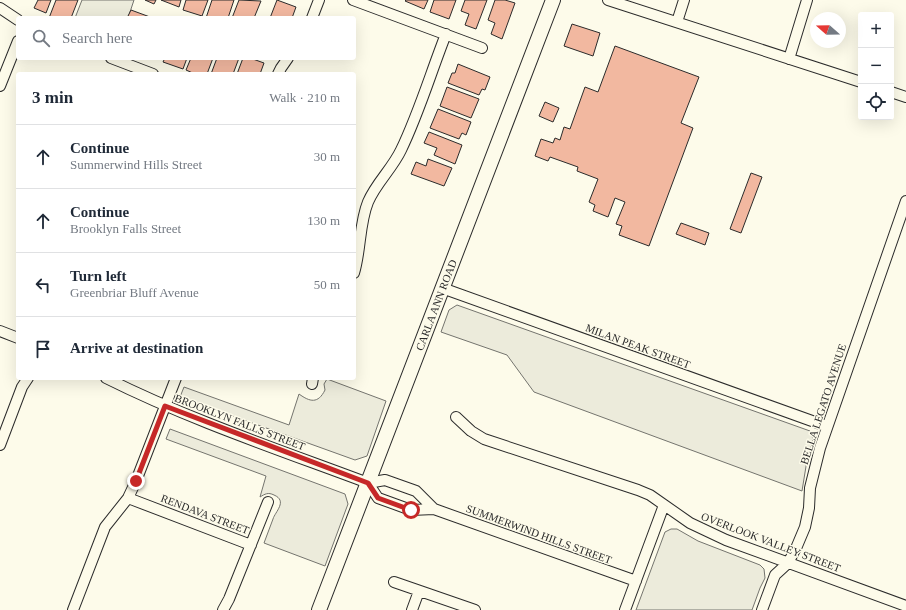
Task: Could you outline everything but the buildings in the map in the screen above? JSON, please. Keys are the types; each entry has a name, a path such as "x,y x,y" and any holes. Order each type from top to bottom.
{"street":[{"path":"313,16 320,0"},
{"path":"353,0 482,48"},
{"name":"CARLA ANN ROAD","path":"319,610 553,0"},
{"path":"608,0 858,81"},
{"path":"677,22 684,0"},
{"path":"789,59 807,0"},
{"path":"0,8 16,19"},
{"path":"356,261 364,215 369,200 374,189 397,158 407,139 446,34"},
{"path":"0,86 16,46"},
{"path":"115,60 142,72"},
{"path":"279,72 287,60"},
{"path":"894,93 904,96 906,85"},
{"name":"BELLA LEGATO AVENUE","path":"762,610 775,575 788,563 805,527 814,468 826,426 906,201"},
{"name":"MILAN PEAK STREET","path":"442,288 826,426"},
{"path":"0,332 16,337"},
{"path":"0,445 22,387 27,380"},
{"name":"BROOKLYN FALLS STREET","path":"110,380 165,406 368,483"},
{"path":"73,610 106,527 128,498 136,481 175,380"},
{"name":"OVERLOOK VALLEY STREET","path":"456,417 471,431 484,439 638,490 650,495 690,523 705,531 906,606"},
{"name":"SUMMERWIND HILLS STREET","path":"434,509 416,491 385,480 368,483 378,498 411,510 434,509 636,581"},
{"name":"RENDAVA STREET","path":"128,498 250,544"},
{"path":"223,610 230,599 250,544 268,502"},
{"path":"625,610 664,505"},
{"path":"394,582 475,610"},
{"path":"412,610 419,591"}],"shaded area":[{"path":"82,0 134,0 129,16 76,16"},
{"path":"457,305 810,431 813,439 808,454 802,491 534,392 507,355 441,332 449,310"},
{"path":"326,380 330,380 386,401 367,456 355,460 180,397 184,387 289,425 299,394 310,400 317,400 325,390 324,384"},
{"path":"170,429 345,494 348,504 325,566 264,543 273,519 280,507 280,500 272,494 267,494 260,497 266,476 166,439"},
{"path":"671,529 677,529 698,541 760,565 764,569 765,578 752,610 636,610 665,532"}],"route":[{"path":"136,481 165,406 368,483 378,498 411,510"}]}
